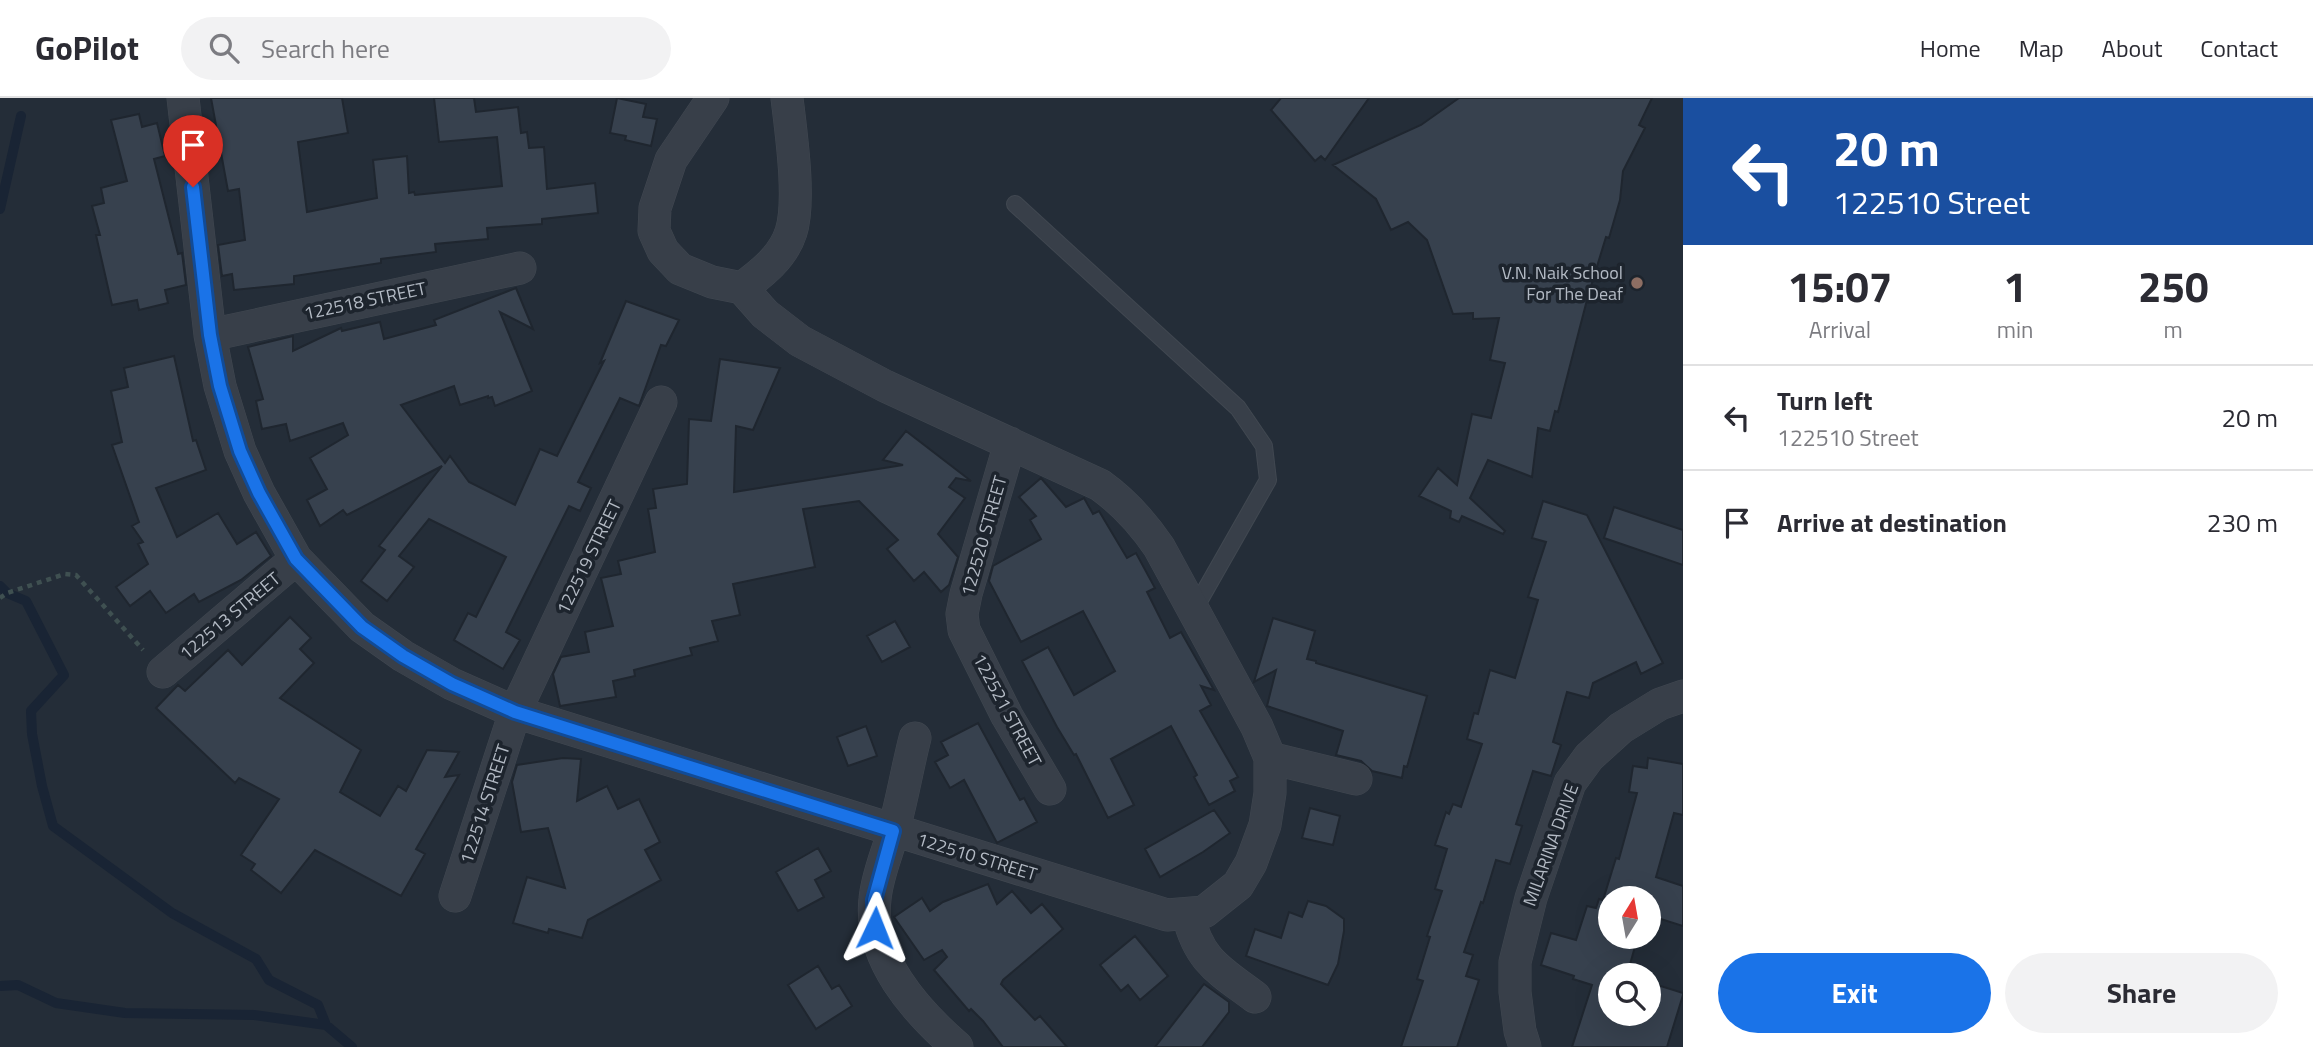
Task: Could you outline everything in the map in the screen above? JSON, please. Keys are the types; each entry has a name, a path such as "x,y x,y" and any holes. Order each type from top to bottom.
{"street":[{"name":"122510 STREET","path":"183,98 210,335 220,386 240,451 259,493 296,559 362,627 452,684 515,712 1167,915 1205,912 1222,900 1238,885 1251,863 1265,825 1270,793 1270,758 1257,727 1194,610 1142,522 1122,501 1100,485 885,386 800,341 765,314 742,288"},
{"path":"713,98 671,160 655,208 654,231 663,251 680,269 712,282 742,288 767,268 792,231 795,190 787,98"},
{"name":"122518 STREET","path":"210,335 520,268"},
{"name":"122519 STREET","path":"515,712 661,402"},
{"name":"122520 STREET","path":"964,630 962,614 966,594 1010,443"},
{"name":"122513 STREET","path":"163,672 296,559"},
{"name":"122521 STREET","path":"964,630 1007,716 1050,789"},
{"name":"MILARINA DRIVE","path":"1525,1047 1514,992 1515,962 1531,898 1570,783 1589,757 1621,728 1660,704 1683,696"},
{"name":"122514 STREET","path":"454,896 515,712"},
{"path":"915,738 874,900 875,928 884,956 899,983 923,1016 957,1047"},
{"path":"1270,758 1356,779"},
{"path":"1188,915 1193,933 1208,961 1255,997"}],"lane":[{"path":"1015,204 1238,408 1264,446 1268,480 1194,610"}],"path":[{"path":"0,598 7,593 65,574 76,575 163,672"}],"building":[{"path":"211,98 342,98 348,133 298,142 307,212 377,198 373,160 407,156 409,193 414,192 415,195 502,186 497,137 439,142 434,98 474,98 476,112 518,107 521,133 527,132 529,148 544,147 547,189 595,183 598,213 542,219 542,224 487,228 488,239 435,244 436,252 381,259 381,263 294,276 294,284 234,290 232,274 222,276 218,245 245,240 239,189 228,191"},
{"path":"617,98 646,104 643,117 657,119 651,146 625,140 626,136 610,133"},
{"path":"1281,98 1369,98 1325,160 1321,156 1315,161 1271,110"},
{"path":"1459,98 1652,98 1639,125 1645,128 1623,171 1620,200 1588,296 1558,412 1555,411 1550,431 1538,428 1532,477 1488,460 1470,498 1505,531 1503,534 1462,516 1459,522 1450,518 1451,511 1419,496 1438,468 1457,485 1472,414 1491,418 1505,363 1490,360 1499,318 1473,319 1473,313 1453,314 1427,240 1408,222 1391,230 1376,199 1333,165 1421,125"},
{"path":"139,114 142,127 157,123 165,156 154,159 178,254 182,253 186,285 165,290 168,303 139,310 137,300 112,305 92,206 104,203 101,188 127,181 111,120"},
{"path":"516,288 533,329 500,312 532,391 495,406 492,397 488,396 460,405 454,386 401,405 445,463 450,456 469,482 515,505 540,449 557,456 604,361 600,363 626,301 679,320 666,346 661,345 639,406 620,398 578,482 591,488 580,511 569,506 506,632 520,640 503,669 454,640 468,613 476,617 506,557 429,519 399,556 414,567 387,601 361,581 385,550 379,546 442,466 347,515 343,510 320,526 307,500 327,489 310,458 348,435 343,423 290,441 286,424 262,429 256,401 263,399 248,347 293,336 293,351 341,328 342,331 380,322 384,339 436,325 434,320"},
{"path":"174,356 193,441 196,440 206,470 156,488 177,537 218,513 237,544 256,532 271,556 241,580 199,602 194,594 166,613 150,591 130,606 116,587 148,564 138,544 143,542 132,526 139,522 112,445 122,442 111,391 128,387 124,368"},
{"path":"720,359 780,368 753,430 736,426 734,492 903,465 883,460 906,431 971,481 956,478 949,487 965,498 938,534 958,557 949,585 941,592 924,572 914,581 887,549 898,540 859,501 803,509 815,567 733,584 740,615 712,621 718,641 690,648 692,655 634,670 635,676 613,681 616,697 560,706 553,674 561,657 589,652 585,632 613,626 601,578 621,574 618,561 655,552 648,509 656,508 653,489 687,484 689,419 711,421"},
{"path":"1041,478 1066,507 1084,498 1093,514 1099,511 1127,558 1136,553 1155,588 1147,592 1170,638 1181,632 1214,690 1201,686 1211,705 1200,711 1238,777 1230,781 1235,791 1209,805 1194,777 1197,775 1171,726 1111,759 1134,805 1108,818 1076,754 1074,755 1057,727 1022,661 1048,647 1074,695 1115,671 1083,611 1021,642 989,581 993,566 1041,539 1030,520 1036,516 1019,497"},
{"path":"1543,501 1587,515 1663,663 1641,674 1636,662 1593,683 1589,698 1567,692 1553,742 1561,745 1551,776 1533,771 1516,824 1522,826 1510,864 1496,860 1464,952 1473,955 1466,976 1479,980 1457,1047 1401,1047 1423,981 1417,979 1430,937 1427,936 1442,891 1435,889 1447,849 1435,845 1446,812 1449,814 1453,804 1461,807 1482,744 1467,739 1474,713 1478,714 1490,670 1515,678 1538,600 1528,597 1546,542 1532,538"},
{"path":"1614,507 1683,530 1683,565 1604,538"},
{"path":"290,617 311,638 300,649 314,663 280,698 361,750 340,792 380,816 398,786 406,791 427,750 459,752 445,777 459,775 416,849 425,854 401,896 315,850 281,893 251,870 255,864 241,855 279,799 239,778 235,783 156,708 178,685 185,691 228,650 242,665"},
{"path":"1273,618 1315,631 1307,659 1427,696 1402,778 1372,771 1361,761 1336,755 1343,731 1267,706 1276,670 1254,682"},
{"path":"895,621 910,647 882,662 867,636"},
{"path":"978,723 1020,800 1024,798 1037,822 997,843 964,780 950,788 935,762 948,755 941,742"},
{"path":"866,726 877,756 848,766 837,737"},
{"path":"563,758 581,759 577,801 607,786 618,809 639,799 660,842 645,850 661,880 588,920 582,938 549,929 548,933 513,923 527,877 565,888 548,828 521,832 512,782 517,765"},
{"path":"1648,758 1683,764 1683,815 1674,813 1656,877 1683,886 1683,926 1661,919 1661,886 1607,886 1616,858 1619,859 1637,793 1629,792 1633,766 1647,768"},
{"path":"1310,808 1340,816 1333,845 1302,838"},
{"path":"1214,810 1230,833 1160,877 1145,849"},
{"path":"818,848 831,871 815,880 824,897 798,911 776,872"},
{"path":"988,884 997,904 1012,891 1031,913 1042,904 1063,929 1001,984 1035,1020 1040,1016 1067,1047 1003,1047 983,1021 971,1009 969,1011 934,970 947,957 942,950 924,960 894,917 922,898 930,911 943,902"},
{"path":"1308,901 1326,906 1344,919 1338,964 1328,985 1246,956 1255,929 1281,938 1289,912 1302,917"},
{"path":"1598,902 1598,949 1634,949 1630,963 1598,963 1598,1026 1661,1026 1661,986 1683,993 1667,1047 1572,1047 1592,985 1541,965 1551,933 1576,940 1587,906 1596,908"},
{"path":"1135,936 1168,976 1140,1000 1128,985 1121,991 1100,965"},
{"path":"818,966 832,989 839,985 852,1006 816,1029 788,985"},
{"path":"1204,984 1229,1002 1229,1012 1202,1047 1155,1047"}],"waterway":[{"path":"0,209 21,116"},
{"path":"0,586 7,593 26,601 64,675 31,711 32,734 53,826 172,913 256,959 269,980 318,1005 326,1025"},
{"path":"0,986 18,985 56,1003 125,1013 254,1015 326,1025 352,1047"}],"place":[{"name":"V.N. Naik School For The Deaf","path":"1637,283"}],"route":[{"path":"193,187 210,335 220,386 240,451 259,493 296,559 362,627 403,656 452,684 515,712 604,742 893,831 874,900 875,928"}]}
